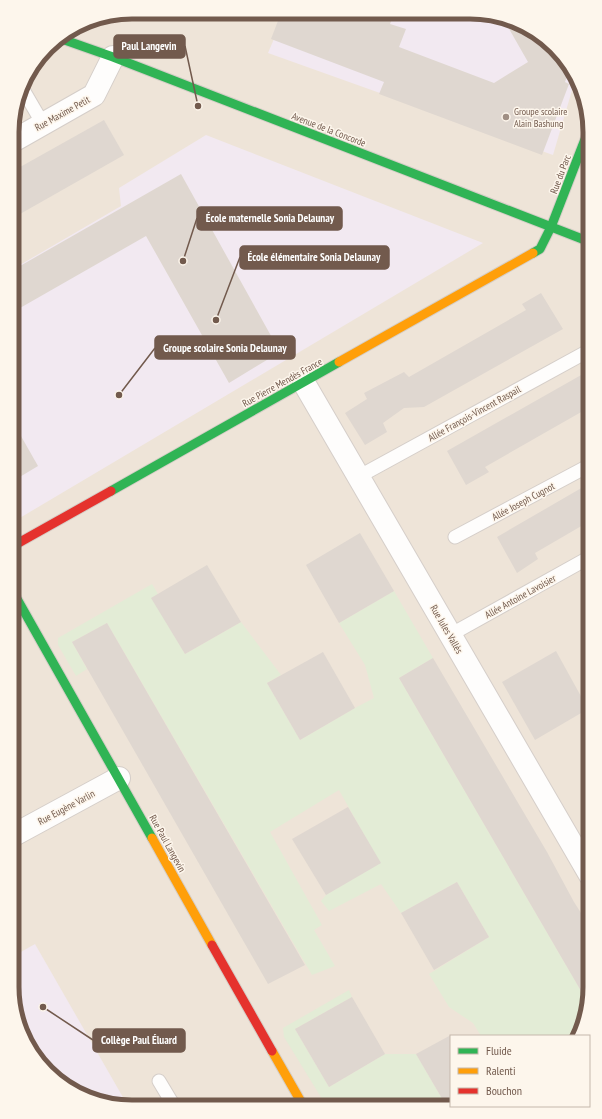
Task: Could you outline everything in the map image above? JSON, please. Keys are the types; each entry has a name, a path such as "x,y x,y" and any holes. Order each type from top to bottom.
{"street":[{"name":"Avenue de la Concorde","path":"66,40 113,57 583,239"},
{"name":"Rue Maxime Petit","path":"19,138 94,95 113,57"},
{"name":"Rue du Parc","path":"551,227 583,147"},
{"name":"Rue Pierre Mendès France","path":"19,542 540,249 551,227"},
{"name":"Rue Jules Vallès","path":"304,383 583,862"},
{"name":"Rue Paul Langevin","path":"19,602 301,1100"},
{"name":"Rue Eugène Varlin","path":"19,832 119,778"}],"lane":[{"path":"26,94 43,124"},
{"name":"Allée François-Vincent Raspail","path":"358,477 583,354"},
{"name":"Allée Joseph Cugnot","path":"455,537 583,469"},
{"name":"Allée Antoine Lavoisier","path":"450,635 583,562"},
{"path":"159,1081 170,1100"}],"shaded area":[{"path":"132,19 470,19 492,21 520,31 545,47 564,69 577,96 581,110 583,132 583,995 581,1009 572,1035 450,1035 450,1100 117,1099 89,1091 75,1085 63,1077 42,1056 25,1023 21,1009 19,987 20,117 25,96 34,75 47,57 63,42 75,34 110,21"},
{"name":"Groupe scolaire Alain Bashung","path":"282,19 485,20 506,25 520,31 545,47 564,69 573,87 553,155 268,53"},
{"path":"206,135 483,243 19,518 19,266 121,206 119,188"},
{"path":"35,944 124,1099 103,1096 75,1085 63,1077 42,1056 31,1037 21,1009 19,987 19,953"}],"green space":[{"path":"152,584 158,594 152,598 185,654 241,622 281,675 267,683 300,740 374,698 365,665 339,623 394,591 433,658 399,678 583,994 581,1009 572,1035 480,1035 473,1023 449,1007 429,974 489,937 457,882 401,913 381,884 329,911 321,901 326,895 380,863 339,790 270,832 322,925 314,930 335,966 312,975 107,623 72,642 87,669 76,676 58,645 58,638"},
{"path":"349,990 352,997 295,1029 329,1087 385,1054 416,1054 443,1100 323,1100 284,1037 283,1028"}],"building":[{"name":"Groupe scolaire Alain Bashung","path":"279,19 392,19 390,24 406,29 399,47 494,83 528,62 507,25 533,38 545,47 564,69 567,75 565,82 569,84 542,155 379,94 384,82 271,39"},
{"path":"104,120 124,155 19,215 19,168"},
{"path":"181,174 280,352 229,383 146,236 19,309 19,267"},
{"path":"541,293 563,329 424,407 404,408 383,423 387,432 365,445 345,413 367,399 364,393 404,372 409,377 526,310 522,304"},
{"path":"583,374 583,411 485,467 489,472 466,485 447,451"},
{"path":"19,433 38,466 19,477"},
{"path":"583,487 583,525 535,553 538,559 517,573 497,537"},
{"path":"360,533 394,591 339,623 306,565"},
{"path":"207,565 241,622 185,654 151,598"},
{"path":"107,623 305,965 268,984 72,642"},
{"path":"556,651 583,700 583,712 535,740 502,682"},
{"path":"323,652 355,708 300,740 267,683"},
{"path":"433,658 547,852 583,916 583,994 399,678"},
{"path":"348,807 381,863 326,895 292,839"},
{"path":"457,882 489,937 434,970 401,913"},
{"path":"352,997 385,1054 329,1087 295,1029"},
{"path":"450,1036 450,1100 443,1100 416,1054"}],"traffic: fast":[{"path":"66,40 113,57 583,239"},
{"path":"533,253 540,249 551,227 583,144"},
{"path":"111,491 339,362"},
{"path":"19,602 152,838"}],"traffic: slow":[{"path":"339,362 533,253"},
{"path":"152,838 212,945"},
{"path":"272,1051 300,1100"}],"traffic: jam":[{"path":"19,543 111,491"},
{"path":"212,945 272,1051"}],"place":[{"name":"Paul Langevin","path":"198,106"},
{"name":"Groupe scolaire Alain Bashung","path":"506,117"},
{"name":"École maternelle Sonia Delaunay","path":"183,261"},
{"name":"École élémentaire Sonia Delaunay","path":"216,320"},
{"name":"Groupe scolaire Sonia Delaunay","path":"119,395"},
{"name":"Collège Paul Éluard","path":"43,1007"}]}
